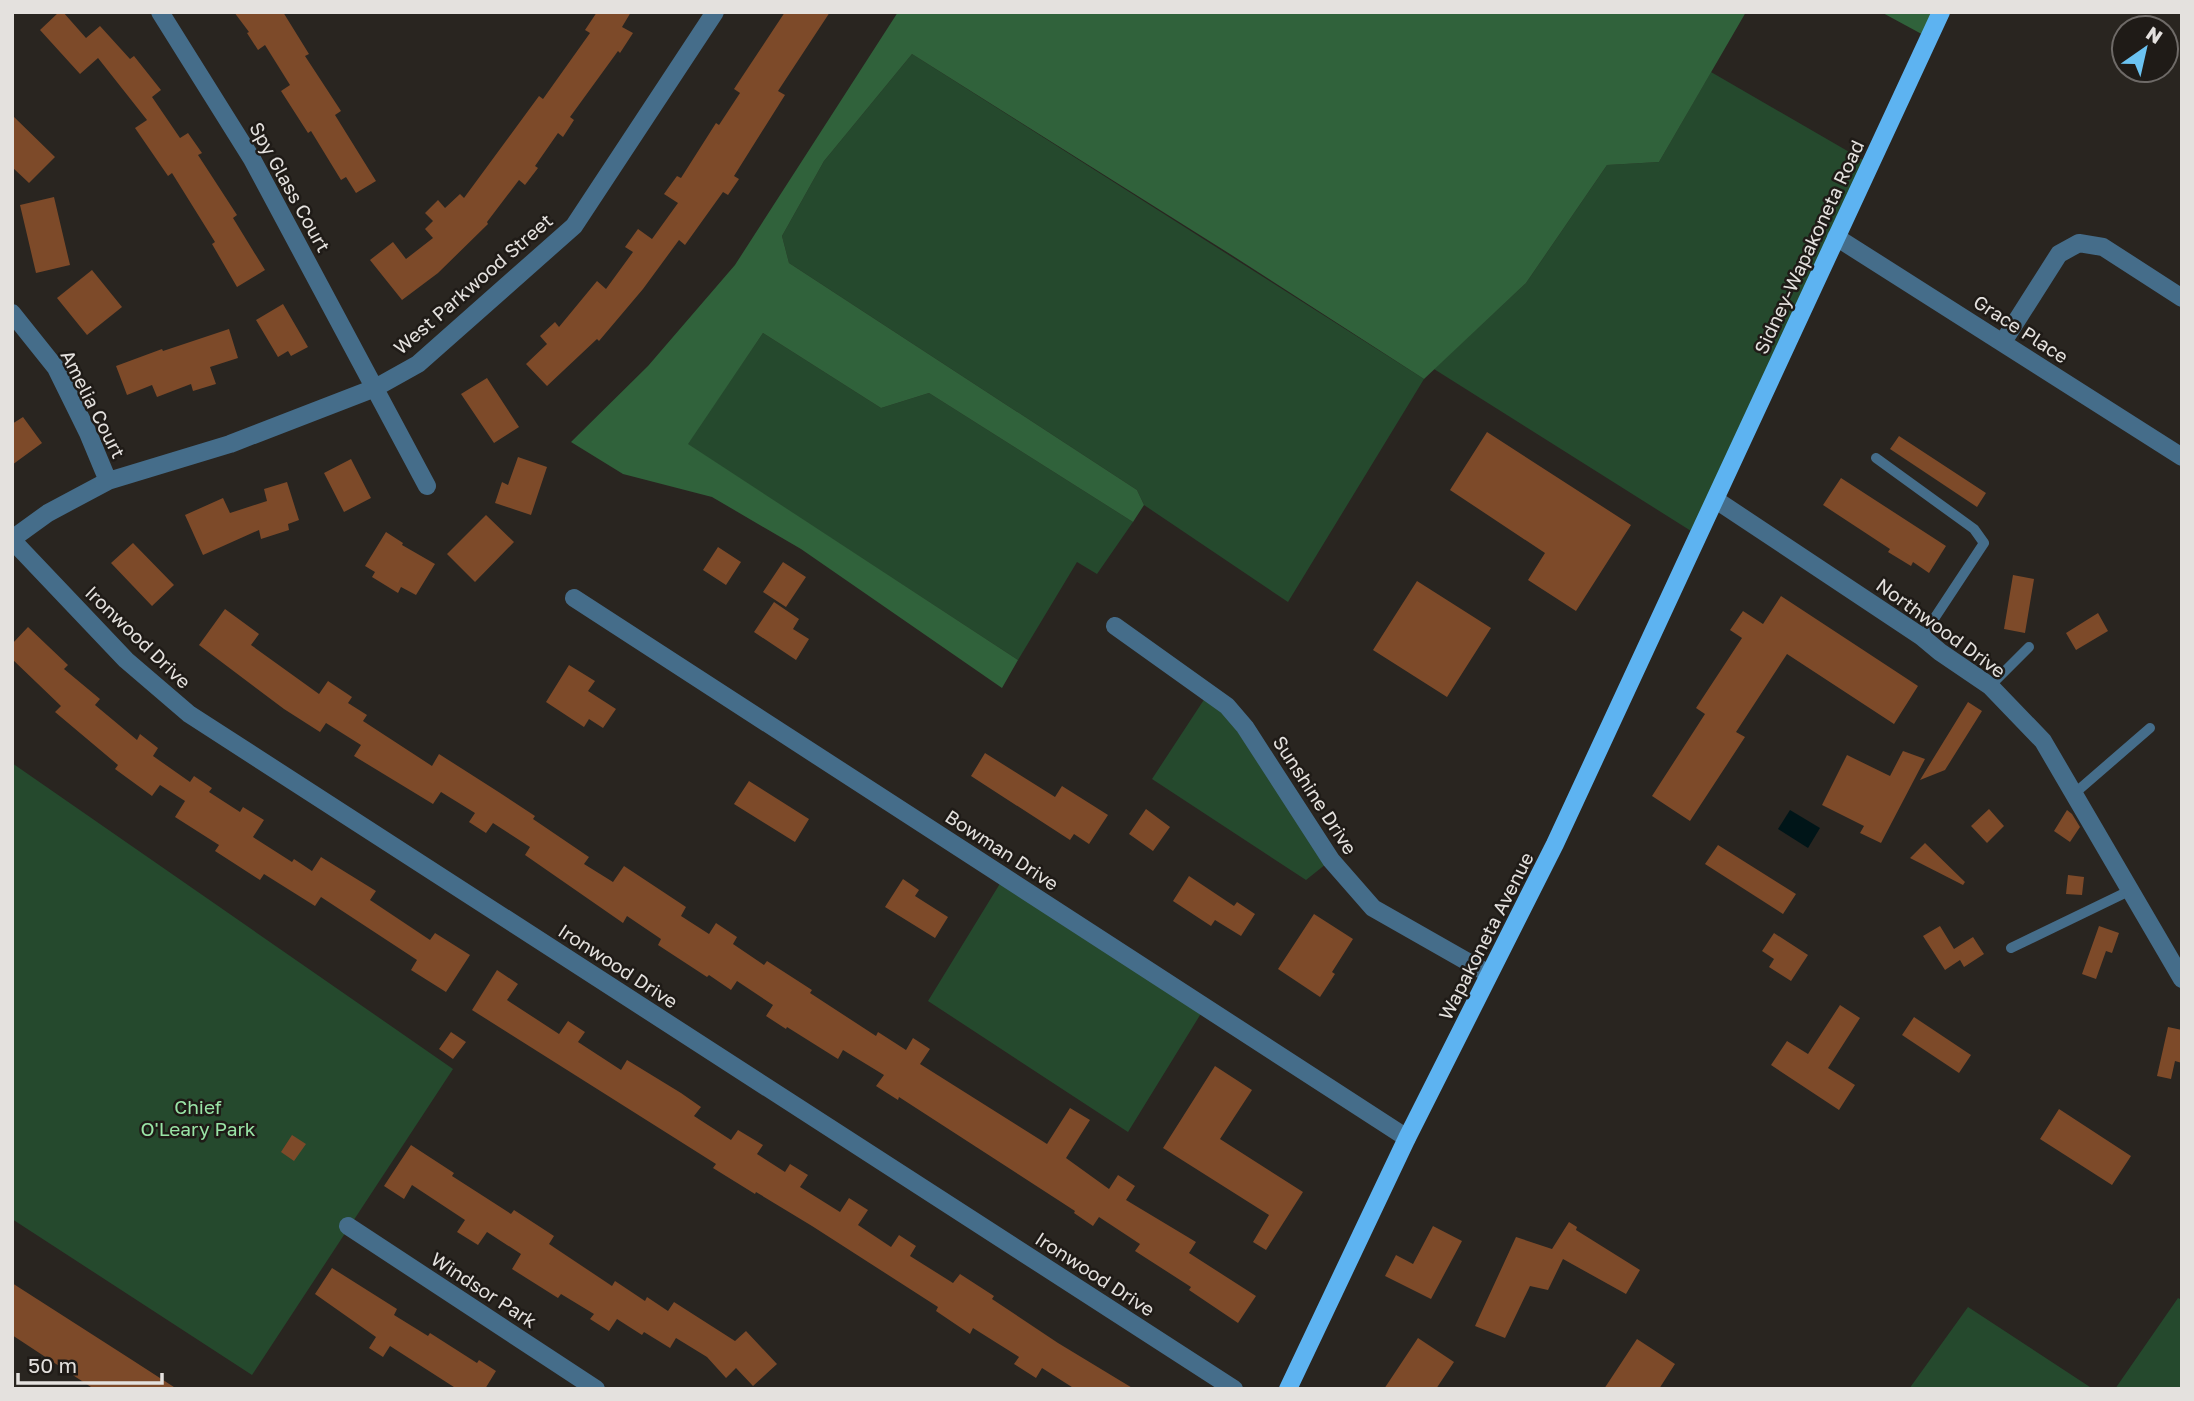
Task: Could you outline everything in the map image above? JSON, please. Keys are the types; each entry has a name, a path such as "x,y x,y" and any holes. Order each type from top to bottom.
{"main road":[{"name":"Sidney-Wapakoneta Road","path":"1716,500 1941,12"},
{"name":"Wapakoneta Avenue","path":"1288,1389 1407,1138 1555,844 1716,500"}],"street":[{"name":"Spy Glass Court","path":"160,12 252,159 427,486"},
{"name":"West Parkwood Street","path":"12,539 48,513 108,481 230,444 375,388 418,364 573,226 715,12"},
{"name":"Grace Place","path":"1836,237 2182,457"},
{"path":"2003,342 2059,254 2079,243 2103,247 2182,298"},
{"name":"Amelia Court","path":"12,313 56,368 108,481"},
{"name":"Northwood Drive","path":"1716,500 1922,637 1990,686 2043,741 2181,976"},
{"name":"Ironwood Drive","path":"12,539 126,660 189,714 1234,1389"},
{"name":"Bowman Drive","path":"574,598 1407,1138"},
{"name":"Sunshine Drive","path":"1115,626 1227,706 1245,727 1331,860 1373,908 1489,974"},
{"name":"Windsor Park","path":"348,1226 596,1389"}],"lane":[{"path":"1876,458 1974,529 1984,543 1922,637"},
{"path":"1990,686 2029,647"},
{"path":"2075,793 2150,727"},
{"path":"2011,948 2131,890"}],"green space":[{"path":"898,12 1746,12 1659,162 1607,165 1526,283 1424,379 912,54 824,161 782,236 789,263 1137,490 1144,505 1133,522 929,393 881,408 763,333 688,444 1018,660 1002,688 801,549 712,497 623,474 571,442 648,366 735,265"},
{"path":"1881,12 1941,12 1929,38"},
{"path":"912,54 1424,379 1288,602 1144,505 1137,490 789,263 782,236 824,161"},
{"path":"1711,72 1870,164 1699,536 1434,369 1526,283 1607,165 1659,162"},
{"path":"763,333 881,408 929,393 1133,522 1097,574 1077,562 1018,660 687,444"},
{"path":"1209,692 1331,860 1306,880 1152,779"},
{"name":"Chief O'Leary Park","path":"12,763 453,1069 252,1375 12,1219"},
{"path":"1004,877 1205,1007 1128,1132 928,1001"},
{"path":"2178,1298 2182,1300 2182,1389 2115,1389"},
{"path":"1968,1307 2093,1389 1909,1389"}],"shaded area":[{"path":"1790,810 1820,828 1808,848 1778,829"}],"building":[{"path":"59,12 63,12 86,38 100,26 130,59 134,56 161,90 152,97 180,138 188,133 202,153 198,155 237,215 233,218 265,270 237,287 212,244 215,242 172,173 168,176 135,128 147,120 98,58 80,74 40,30"},
{"path":"234,12 283,12 309,54 305,56 341,111 335,115 376,181 356,193 346,177 341,180 311,131 308,133 281,91 290,85 265,45 258,50"},
{"path":"597,12 631,12 622,27 633,33 620,53 618,51 570,117 574,120 563,137 558,133 525,185 519,180 488,224 438,273 402,300 370,260 393,242 406,259 433,238 425,229 433,221 425,213 438,200 445,208 460,194 464,198 539,96 543,99 590,33 585,30"},
{"path":"785,12 830,12 778,91 785,95 734,176 739,179 728,195 723,192 685,245 679,240 643,289 599,341 597,339 547,386 526,364 547,344 540,336 555,322 559,327 597,281 606,289 633,252 625,247 638,229 652,239 678,203 664,194 677,176 681,178 716,123 719,125 740,93 734,89"},
{"path":"12,115 55,157 29,183 12,167"},
{"path":"54,197 70,265 36,273 20,205"},
{"path":"92,270 122,307 87,335 57,298"},
{"path":"283,304 308,347 291,356 288,351 278,357 256,320"},
{"path":"229,329 238,358 210,367 216,384 193,391 191,384 157,397 152,385 127,395 116,366"},
{"path":"487,378 519,427 494,443 461,394"},
{"path":"23,417 42,443 12,465 12,424"},
{"path":"1487,432 1631,525 1576,611 1528,580 1545,553 1450,490"},
{"path":"1899,436 1986,493 1977,507 1890,449"},
{"path":"518,457 547,467 531,515 495,503 502,482 508,485"},
{"path":"351,459 371,498 344,512 324,473"},
{"path":"1841,478 1946,546 1929,573 1913,562 1911,566 1888,552 1890,549 1823,505"},
{"path":"287,482 299,520 288,524 289,530 261,539 259,530 203,555 185,515 223,498 230,513 267,501 264,489"},
{"path":"486,515 514,542 475,582 447,554"},
{"path":"386,532 403,543 402,545 435,564 416,595 401,587 398,593 372,577 375,572 365,566"},
{"path":"133,543 174,585 152,606 111,563"},
{"path":"718,547 741,562 726,585 703,570"},
{"path":"783,562 806,577 786,607 763,592"},
{"path":"2013,575 2034,579 2025,633 2004,629"},
{"path":"1417,581 1491,628 1447,697 1373,650"},
{"path":"1781,596 1918,686 1894,724 1787,654 1736,732 1745,737 1690,821 1652,796 1705,714 1696,708 1742,638 1730,630 1743,611 1763,624"},
{"path":"774,602 799,619 793,629 809,639 796,660 754,632"},
{"path":"225,609 259,634 251,645 319,694 328,681 352,697 348,703 367,715 363,721 432,766 439,754 497,791 589,857 584,864 613,882 624,866 686,907 681,916 709,934 716,923 737,937 733,944 764,965 767,961 876,1036 878,1032 906,1050 913,1038 930,1049 920,1064 1047,1144 1070,1108 1090,1120 1066,1158 1109,1189 1118,1175 1135,1186 1126,1200 1196,1242 1189,1253 1256,1296 1238,1323 1189,1290 1191,1287 1135,1251 1140,1244 1099,1217 1093,1226 1074,1213 1075,1211 899,1097 898,1100 876,1086 884,1075 843,1050 838,1059 766,1016 773,1005 737,981 731,990 658,945 661,939 627,916 623,923 525,855 530,847 493,823 486,833 469,822 475,813 441,792 433,804 354,756 361,745 326,723 320,732 284,709 199,645"},
{"path":"2098,613 2108,631 2076,650 2066,633"},
{"path":"28,627 68,665 64,669 100,699 95,705 137,740 140,734 158,748 153,756 190,782 194,776 212,788 209,792 240,812 243,807 264,820 253,837 292,862 294,859 312,871 321,857 376,891 370,900 430,940 435,933 470,955 446,992 411,970 417,960 321,897 315,906 264,874 260,880 215,851 219,845 175,817 185,801 160,785 152,796 115,769 118,765 55,712 61,706 12,659 12,644"},
{"path":"569,665 595,681 588,691 616,709 603,728 589,719 584,727 546,702"},
{"path":"1968,702 1982,711 1945,770 1920,780"},
{"path":"1903,751 1925,759 1881,843 1860,833 1864,826 1822,805 1847,755 1890,776"},
{"path":"985,753 1055,797 1062,786 1108,815 1089,844 1074,834 1070,840 971,776"},
{"path":"749,781 809,819 795,842 734,804"},
{"path":"1146,809 1170,827 1153,851 1129,834"},
{"path":"1989,809 2004,826 1987,843 1971,826"},
{"path":"2067,810 2080,827 2070,842 2054,831"},
{"path":"1925,843 1965,882 1963,885 1910,858"},
{"path":"1718,845 1796,894 1783,914 1705,864"},
{"path":"2068,875 2084,877 2082,895 2066,894"},
{"path":"1189,876 1234,906 1237,902 1255,914 1241,936 1215,920 1211,926 1173,901"},
{"path":"903,879 919,890 915,896 948,917 935,938 885,907"},
{"path":"1314,914 1353,939 1320,997 1278,969"},
{"path":"1940,926 1954,949 1973,937 1984,954 1964,967 1960,960 1945,970 1923,936"},
{"path":"2099,926 2119,933 2112,953 2106,951 2096,979 2082,974"},
{"path":"1774,933 1808,955 1791,981 1769,967 1774,959 1762,951"},
{"path":"497,970 518,984 507,1000 559,1034 568,1021 585,1032 578,1042 621,1070 627,1060 701,1107 694,1116 731,1140 738,1130 763,1145 757,1154 785,1172 790,1164 808,1175 800,1187 840,1212 849,1198 868,1210 858,1225 891,1247 899,1235 916,1246 910,1256 953,1283 960,1274 1058,1343 1134,1389 1075,1389 1042,1368 1036,1378 1014,1364 1019,1357 973,1328 970,1334 936,1311 938,1307 812,1226 713,1168 716,1164 472,1010"},
{"path":"1840,1005 1860,1018 1828,1068 1855,1085 1839,1110 1771,1065 1787,1041 1808,1054"},
{"path":"1914,1017 1971,1055 1959,1073 1902,1035"},
{"path":"2168,1027 2182,1030 2182,1063 2175,1061 2171,1079 2157,1076"},
{"path":"451,1032 466,1042 453,1059 439,1049"},
{"path":"1215,1066 1252,1090 1220,1139 1303,1192 1266,1250 1253,1242 1269,1215 1163,1148"},
{"path":"2059,1109 2131,1156 2112,1185 2040,1139"},
{"path":"292,1135 306,1144 294,1161 281,1152"},
{"path":"411,1145 454,1173 452,1176 511,1214 514,1210 554,1236 549,1244 612,1286 615,1281 645,1301 647,1297 668,1311 674,1302 735,1341 746,1331 777,1364 753,1386 736,1368 726,1378 707,1357 676,1338 670,1348 617,1319 609,1331 590,1319 594,1314 561,1294 558,1298 512,1269 521,1254 487,1232 478,1245 457,1232 465,1220 412,1185 404,1199 384,1186"},
{"path":"1569,1222 1577,1227 1576,1230 1640,1270 1626,1294 1563,1259 1548,1290 1530,1286 1505,1338 1475,1326 1516,1237 1552,1249"},
{"path":"1433,1226 1462,1241 1431,1299 1385,1276 1396,1255 1413,1264"},
{"path":"332,1268 397,1309 394,1315 428,1336 430,1333 477,1363 479,1360 496,1371 485,1389 457,1389 390,1346 383,1357 369,1348 376,1337 315,1294"},
{"path":"12,1283 177,1389 94,1389 12,1335"},
{"path":"1418,1338 1454,1362 1436,1389 1384,1389"},
{"path":"1637,1339 1675,1364 1659,1389 1604,1389"}]}
